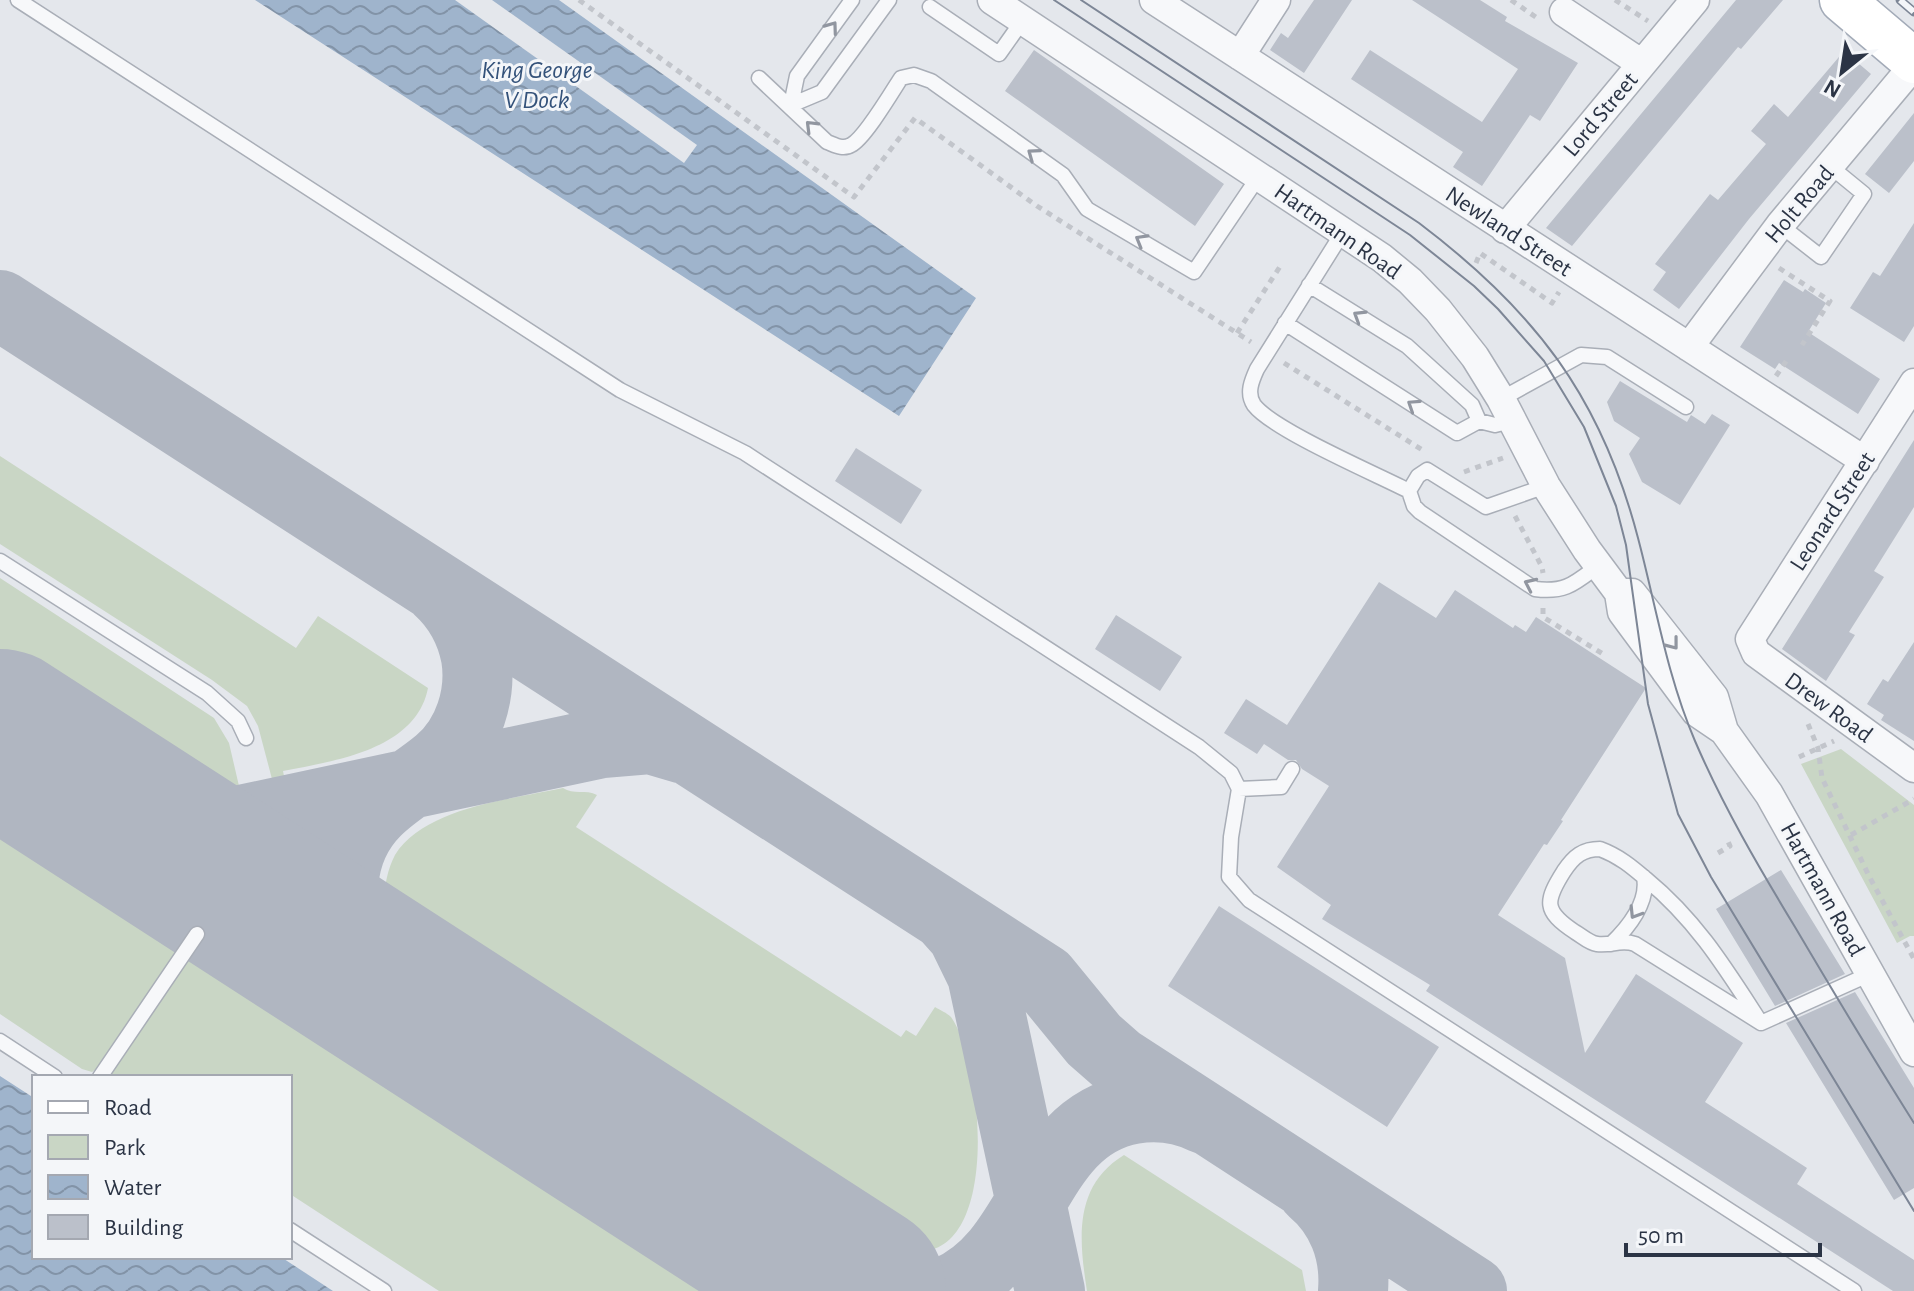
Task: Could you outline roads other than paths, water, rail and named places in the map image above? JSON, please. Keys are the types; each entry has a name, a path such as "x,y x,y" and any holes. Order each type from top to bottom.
{"main road":[{"path":"1842,0 1914,63"}],"street":[{"name":"Hartmann Road","path":"992,0 1343,232 1410,281 1438,310 1475,357 1546,486 1619,593 1622,612 1696,712 1724,731 1769,794 1914,1052"},
{"name":"Newland Street","path":"1154,0 1865,461"},
{"path":"1240,56 1276,0"},
{"name":"Lord Street","path":"1505,229 1695,0"},
{"path":"1564,12 1642,64"},
{"name":"Holt Road","path":"1689,347 1780,225 1914,63"},
{"name":"Leonard Street","path":"1750,639 1914,383"},
{"name":"Drew Road","path":"1750,639 1756,653 1914,768"}],"lane":[{"path":"18,0 620,390 745,453 1215,758 1231,773 1239,789 1231,837 1229,877 1249,900 1854,1291"},
{"path":"791,105 797,76 852,0"},
{"path":"791,105 822,92 889,0"},
{"path":"930,7 999,54 1023,20"},
{"path":"759,78 827,142 839,147 851,146 901,78 914,75 931,81 1063,175 1087,209 1194,272 1259,176"},
{"path":"1780,225 1821,257 1864,194 1831,167"},
{"path":"1343,232 1267,352 1251,383 1250,395 1254,405 1274,422 1409,491 1414,506 1420,512 1535,589 1565,589 1599,565"},
{"path":"1309,285 1407,346 1472,405 1479,421"},
{"path":"1285,323 1457,433 1479,421 1495,425 1506,410 1581,355 1607,357 1686,407"},
{"path":"1409,491 1418,476 1427,470 1486,507 1546,486"},
{"path":"0,561 207,693 238,721 246,738"},
{"path":"1239,789 1281,787 1292,769"},
{"path":"1600,849 1644,877 1704,937 1761,1023 1642,948 1627,941 1593,943 1559,921 1551,909 1550,893 1571,860 1585,850 1600,849"},
{"path":"1611,944 1626,928 1641,903 1646,885 1644,877"},
{"path":"101,1075 197,934"},
{"path":"1761,1023 1870,974"},
{"path":"0,1041 52,1075"},
{"path":"292,1231 384,1291"}],"water":[{"name":"King George V Dock","path":"255,0 559,0 976,298 899,416"},
{"path":"0,1076 32,1097 32,1259 284,1259 333,1291 0,1291"}],"tram line":[{"path":"1054,0 1410,235 1474,286 1544,361 1584,427 1616,506 1626,545 1648,704 1678,814 1711,877 1914,1211"},
{"path":"1081,0 1419,223 1497,289 1558,360 1583,399 1623,487 1677,691 1706,765 1768,881 1914,1123"}],"railway":[{"path":"1900,0 1914,12"}]}
